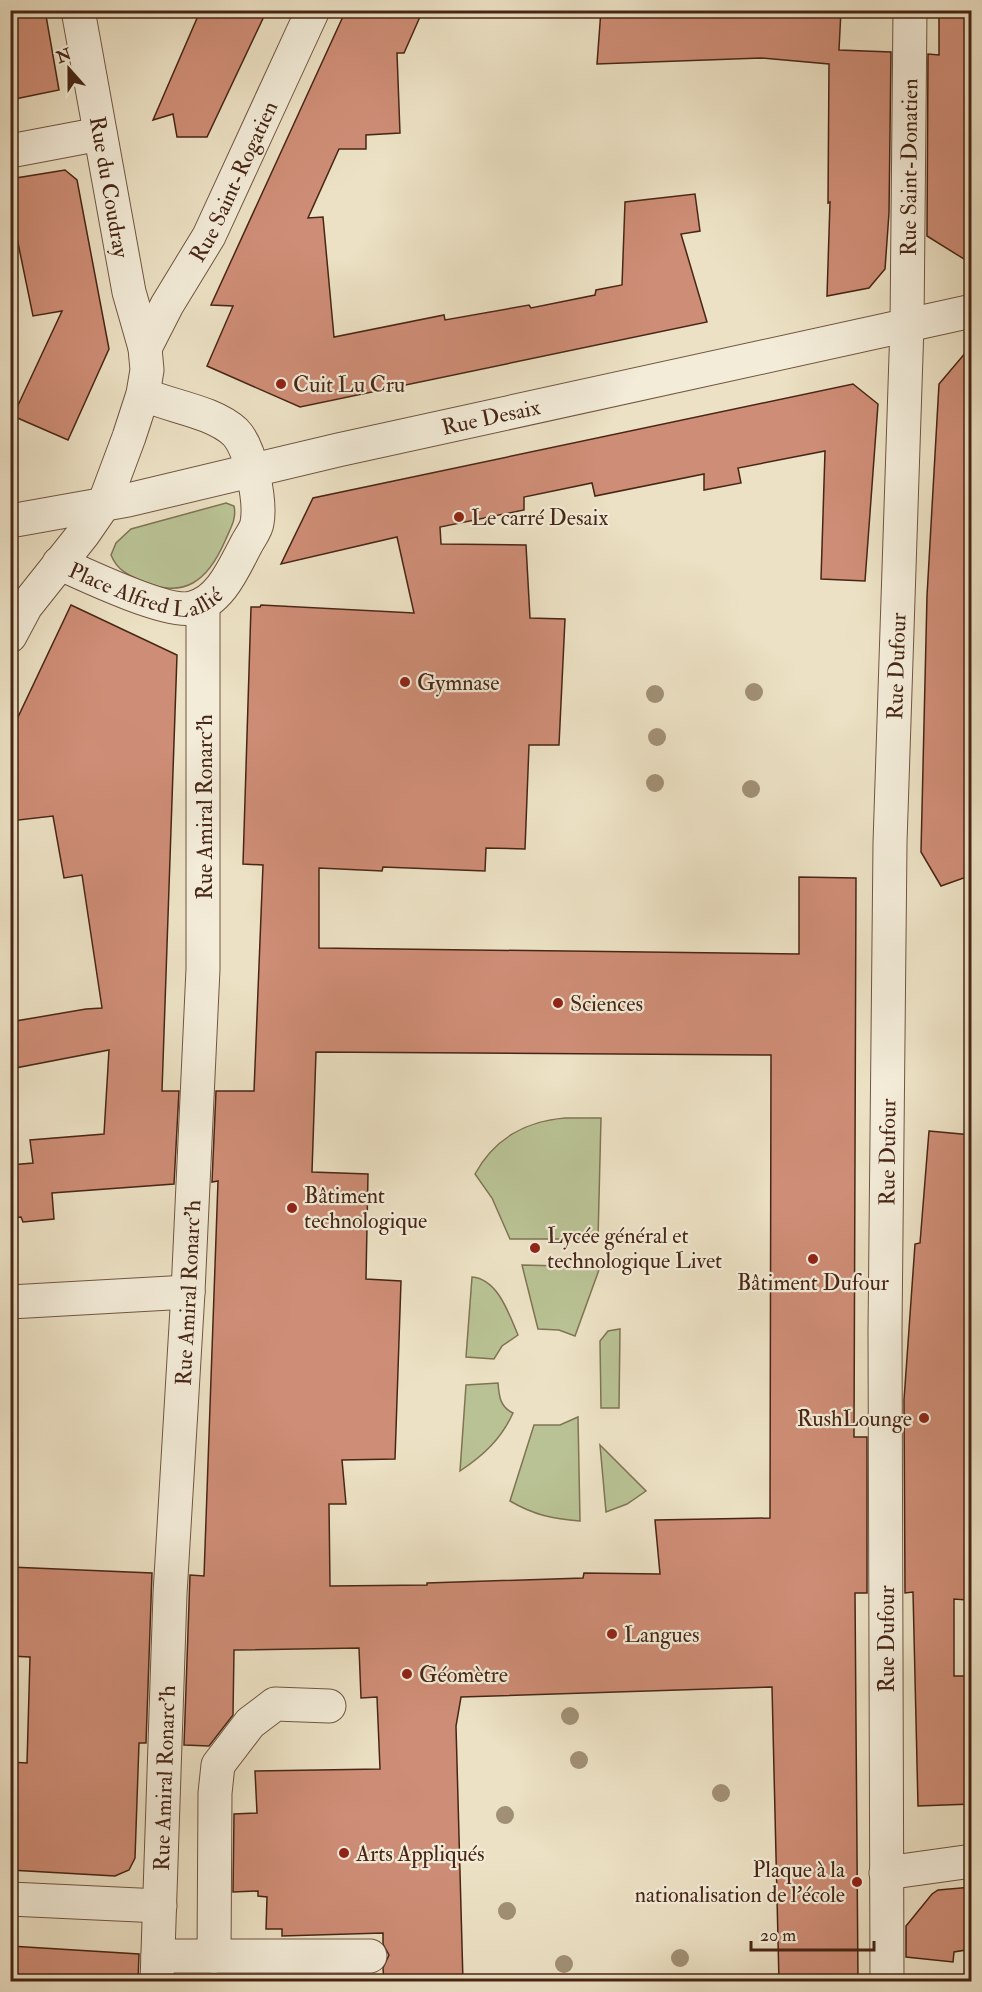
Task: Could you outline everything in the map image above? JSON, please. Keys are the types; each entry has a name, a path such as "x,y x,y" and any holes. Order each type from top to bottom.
{"street":[{"name":"Rue du Coudray","path":"78,10 129,292"},
{"name":"Rue Saint-Rogatien","path":"145,348 167,305 209,236 313,10"},
{"name":"Rue Saint-Donatien","path":"907,325 910,10"},
{"path":"10,151 100,134"},
{"name":"Place Alfred Lallié","path":"129,292 145,348 147,370 143,394 104,504 59,563 168,608 191,608 203,604 225,583 257,524 258,493 244,445 227,426 191,410 164,403 143,394"},
{"name":"Rue Desaix","path":"10,521 104,504 338,450 972,311"},
{"name":"Rue Dufour","path":"887,1982 885,1331 890,854 907,325"},
{"path":"10,636 26,606 59,563"},
{"name":"Rue Amiral Ronarc'h","path":"157,1969 170,1594 188,1292 203,969 203,604"},
{"path":"10,1302 188,1292"},
{"path":"214,1956 214,1793 218,1765 250,1723 275,1704 328,1706"},
{"path":"886,1873 972,1861"},
{"path":"10,1899 160,1906"},
{"path":"157,1969 214,1956 370,1956"}],"green space":[{"path":"226,503 234,506 235,515 231,528 211,566 193,583 171,588 157,586 128,574 113,560 111,555 116,543 131,529"},
{"path":"565,1118 601,1118 598,1239 510,1239 492,1198 475,1174 492,1151 512,1134 537,1123"},
{"path":"522,1265 600,1267 575,1336 559,1330 538,1329"},
{"path":"472,1277 481,1279 496,1291 518,1335 502,1346 494,1359 466,1357"},
{"path":"620,1329 619,1408 601,1408 600,1341 608,1331"},
{"path":"498,1383 503,1404 513,1413 491,1446 460,1471 466,1385"},
{"path":"578,1417 580,1521 544,1516 510,1501 534,1425 560,1425"},
{"path":"600,1445 646,1491 627,1504 606,1512"}],"building":[{"path":"10,10 45,10 59,90 10,100"},
{"path":"224,10 267,10 207,137 177,137 173,114 153,120 198,16 223,14"},
{"path":"346,10 423,10 404,53 397,53 400,133 366,135 366,149 339,149 308,218 323,217 334,337 444,315 445,320 529,305 531,308 595,295 596,290 622,285 625,202 695,194 700,231 681,234 707,322 300,407 207,366 233,306 211,305"},
{"path":"601,10 841,10 839,50 891,52 889,213 885,269 869,288 827,296 830,202 828,203 829,64 761,58 597,64"},
{"path":"939,10 972,10 972,264 927,236 928,54 939,55"},
{"path":"65,170 77,180 109,349 68,440 13,416 62,311 33,316 10,204 10,179"},
{"path":"972,345 972,875 941,886 921,852 927,596 939,384"},
{"path":"853,384 878,404 865,581 821,579 825,451 738,468 741,483 704,490 704,474 595,496 592,483 524,497 524,510 440,527 441,544 526,545 530,618 565,619 559,745 529,745 525,849 486,848 485,871 383,867 382,871 319,868 319,948 799,954 799,877 856,878 854,1437 867,1437 867,1593 855,1593 858,1982 779,1982 772,1687 461,1697 456,1726 463,1982 384,1982 383,1968 389,1955 383,1944 383,1933 282,1936 282,1929 266,1929 267,1897 258,1896 258,1891 233,1892 234,1814 257,1813 255,1771 380,1769 377,1697 361,1698 359,1648 234,1650 233,1715 209,1746 184,1745 190,1575 204,1576 218,1181 212,1182 216,1091 254,1091 263,865 243,864 251,607 261,605 414,613 397,537 281,564 313,498","holes":["316,1052 771,1055 770,1518 655,1520 660,1574 584,1573 583,1578 427,1583 427,1585 330,1586 329,1504 346,1504 342,1460 395,1459 401,1281 366,1279 368,1174 312,1172"]},
{"path":"71,605 177,655 162,1091 179,1091 174,1184 52,1193 54,1219 23,1222 21,1217 10,1218 10,1165 33,1163 30,1140 104,1134 109,1050 10,1069 10,1022 102,1008 82,875 64,878 53,816 10,821 10,734"},
{"path":"929,1131 972,1135 972,1562 968,1562 967,1600 954,1599 954,1676 972,1676 972,1804 918,1806 913,1592 905,1593 904,1400 915,1244 920,1243"},
{"path":"10,1567 152,1573 146,1743 139,1743 135,1858 129,1870 115,1876 10,1870 10,1762 27,1763 30,1657 10,1656"},
{"path":"972,1887 972,1949 954,1952 953,1962 906,1957 906,1926 932,1894 938,1890"},
{"path":"10,1946 139,1954 138,1982 10,1982"}],"place":[{"name":"Cuit Lu Cru","path":"281,384"},
{"name":"Le carré Desaix","path":"459,517"},
{"name":"Gymnase","path":"405,682"},
{"name":"Sciences","path":"558,1003"},
{"name":"Bâtiment technologique","path":"292,1208"},
{"name":"Lycée général et technologique Livet","path":"535,1248"},
{"name":"Bâtiment Dufour","path":"813,1259"},
{"name":"RushLounge","path":"924,1418"},
{"name":"Langues","path":"612,1634"},
{"name":"Géomètre","path":"407,1674"},
{"name":"Arts Appliqués","path":"344,1853"},
{"name":"Plaque à la nationalisation de l'école","path":"857,1882"}]}
